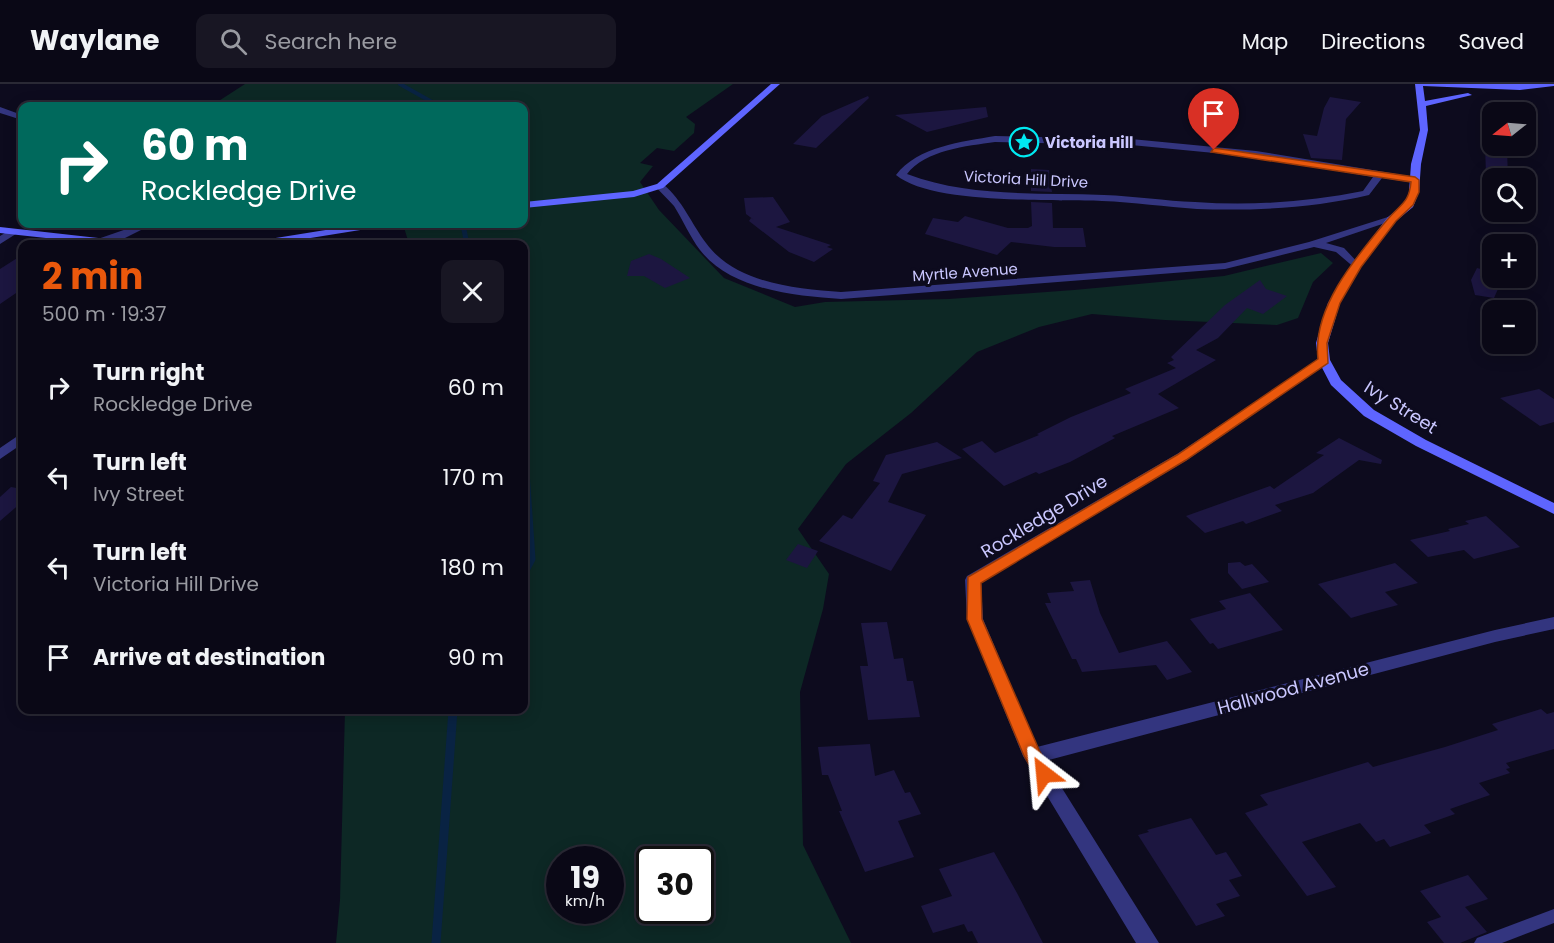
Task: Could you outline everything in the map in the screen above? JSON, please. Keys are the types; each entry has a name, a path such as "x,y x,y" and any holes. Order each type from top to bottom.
{"street":[{"path":"528,205 634,194 660,186 776,84"},
{"path":"1324,360 1322,343 1326,323 1334,303 1356,266 1392,219 1409,205 1414,192 1424,130 1419,84"},
{"path":"1424,84 1520,88"},
{"path":"1421,104 1435,99 1552,84"},
{"path":"0,110 18,117"},
{"name":"Victoria Hill Drive","path":"1379,175 1366,193 1334,201 1207,206 1158,200 1022,197 958,191 925,185 901,174 905,166 963,144 995,139 1046,139 1131,142 1256,154 1415,180"},
{"name":"Myrtle Avenue","path":"660,186 671,194 711,256 726,267 744,276 815,295 870,294 1225,266 1313,244 1392,219"},
{"path":"101,240 140,228"},
{"path":"281,240 355,228"},
{"path":"0,230 88,240"},
{"path":"0,241 14,232"},
{"name":"Myrtle Avenue","path":"1313,244 1340,250 1356,266"},
{"name":"Ivy Street","path":"1324,360 1336,382 1369,413 1421,443 1554,509"},
{"name":"Rockledge Drive","path":"1148,943 1032,756 975,619 974,580 1182,458 1324,360"},
{"path":"0,455 18,440"},
{"name":"Hallwood Avenue","path":"1032,756 1495,636 1554,623"}],"lane":[{"path":"1482,943 1554,916"}],"green space":[{"path":"245,84 733,84 686,117 695,124 694,133 674,151 657,148 640,163 653,166 640,182 659,210 724,278 795,307 825,302 949,299 1074,290 1224,276 1321,253 1333,263 1313,282 1298,318 1277,325 1092,314 1039,327 977,352 911,413 846,464 798,529 829,574 823,609 800,692 803,845 851,943 336,943 340,900 345,714 528,714 528,240 408,240 404,228 528,228 528,102 217,102"}],"building":[{"path":"868,96 869,98 816,148 793,144 822,116"},
{"path":"1330,97 1361,102 1346,119 1342,160 1311,158 1303,134 1317,136 1324,108"},
{"path":"986,107 988,117 927,132 895,115"},
{"path":"1485,156 1507,156 1508,168 1486,168"},
{"path":"1031,169 1049,170 1052,192 1031,191"},
{"path":"773,197 790,222 776,227 831,245 827,247 833,249 814,262 789,252 749,221 751,218 754,220 746,214 744,198"},
{"path":"1031,202 1052,203 1053,228 1083,228 1086,247 1054,247 1011,242 997,255 925,234 933,218 958,222 965,216 1008,228 1028,228 1032,226"},
{"path":"649,254 690,278 665,288 644,276 627,276 631,261"},
{"path":"18,258 18,292 0,304 0,269"},
{"path":"1477,268 1482,269 1482,288 1498,288 1494,298 1475,295 1471,280"},
{"path":"1260,280 1266,289 1287,296 1263,314 1247,308 1218,338 1196,350 1216,360 1158,394 1179,408 1112,436 1115,438 1070,462 1039,474 1036,472 1004,486 962,449 982,441 995,453 1039,435 1037,434 1071,417 1131,393 1125,389 1176,368 1167,363 1174,360 1171,357 1225,305"},
{"path":"1539,389 1554,399 1554,422 1540,426 1500,398"},
{"path":"1339,438 1382,460 1381,464 1359,460 1313,493 1275,505 1282,511 1246,524 1243,521 1205,533 1186,516 1270,486 1274,489 1324,455 1316,453"},
{"path":"937,442 962,458 902,474 888,502 926,515 891,571 819,541 843,515 852,519 880,483 873,481 886,455"},
{"path":"11,487 18,488 18,505 0,521 0,497"},
{"path":"1486,516 1520,547 1474,559 1464,550 1428,557 1410,540 1450,531 1448,529 1469,524 1465,521"},
{"path":"798,544 818,551 807,568 786,560"},
{"path":"1240,562 1245,566 1252,564 1269,582 1242,589 1228,573 1228,563"},
{"path":"1395,563 1418,583 1385,592 1398,605 1351,618 1318,584"},
{"path":"1090,580 1100,613 1119,653 1167,641 1192,672 1167,680 1156,665 1082,672 1076,659 1072,659 1045,603 1051,603 1047,593 1074,591 1070,582"},
{"path":"1250,593 1283,630 1218,649 1213,643 1210,644 1190,619 1226,609 1219,601"},
{"path":"887,622 894,659 903,658 907,681 913,681 920,717 868,720 860,666 868,666 861,623"},
{"path":"1541,709 1547,714 1554,712 1554,749 1506,763 1510,768 1506,769 1510,773 1479,783 1490,795 1450,809 1455,814 1424,825 1431,833 1390,847 1384,839 1376,842 1360,823 1302,842 1336,887 1307,896 1245,813 1268,805 1260,795 1368,762 1373,767 1445,747 1498,730 1492,724"},
{"path":"870,744 875,776 894,770 905,793 910,792 921,814 898,821 914,857 865,872 839,811 842,811 828,775 822,775 818,747"},
{"path":"1191,818 1216,855 1226,852 1242,876 1229,880 1240,896 1216,904 1225,916 1196,926 1138,835 1149,832 1147,830"},
{"path":"994,852 1043,943 978,943 972,931 968,932 964,924 933,933 921,906 952,896 939,869"},
{"path":"1468,875 1488,899 1465,907 1487,932 1460,943 1444,943 1427,922 1441,917 1420,891"}],"waterway":[{"path":"400,84 432,102"},
{"path":"464,228 466,240"},
{"path":"528,501 532,559 528,566"},
{"path":"436,943 453,714"}],"place":[{"name":"Victoria Hill","path":"1024,142"}],"route":[{"path":"1044,774 1032,756 975,619 974,580 1182,458 1324,360 1322,343 1326,323 1334,303 1356,266 1392,219 1409,205 1414,192 1415,180 1256,154 1214,150"}]}
